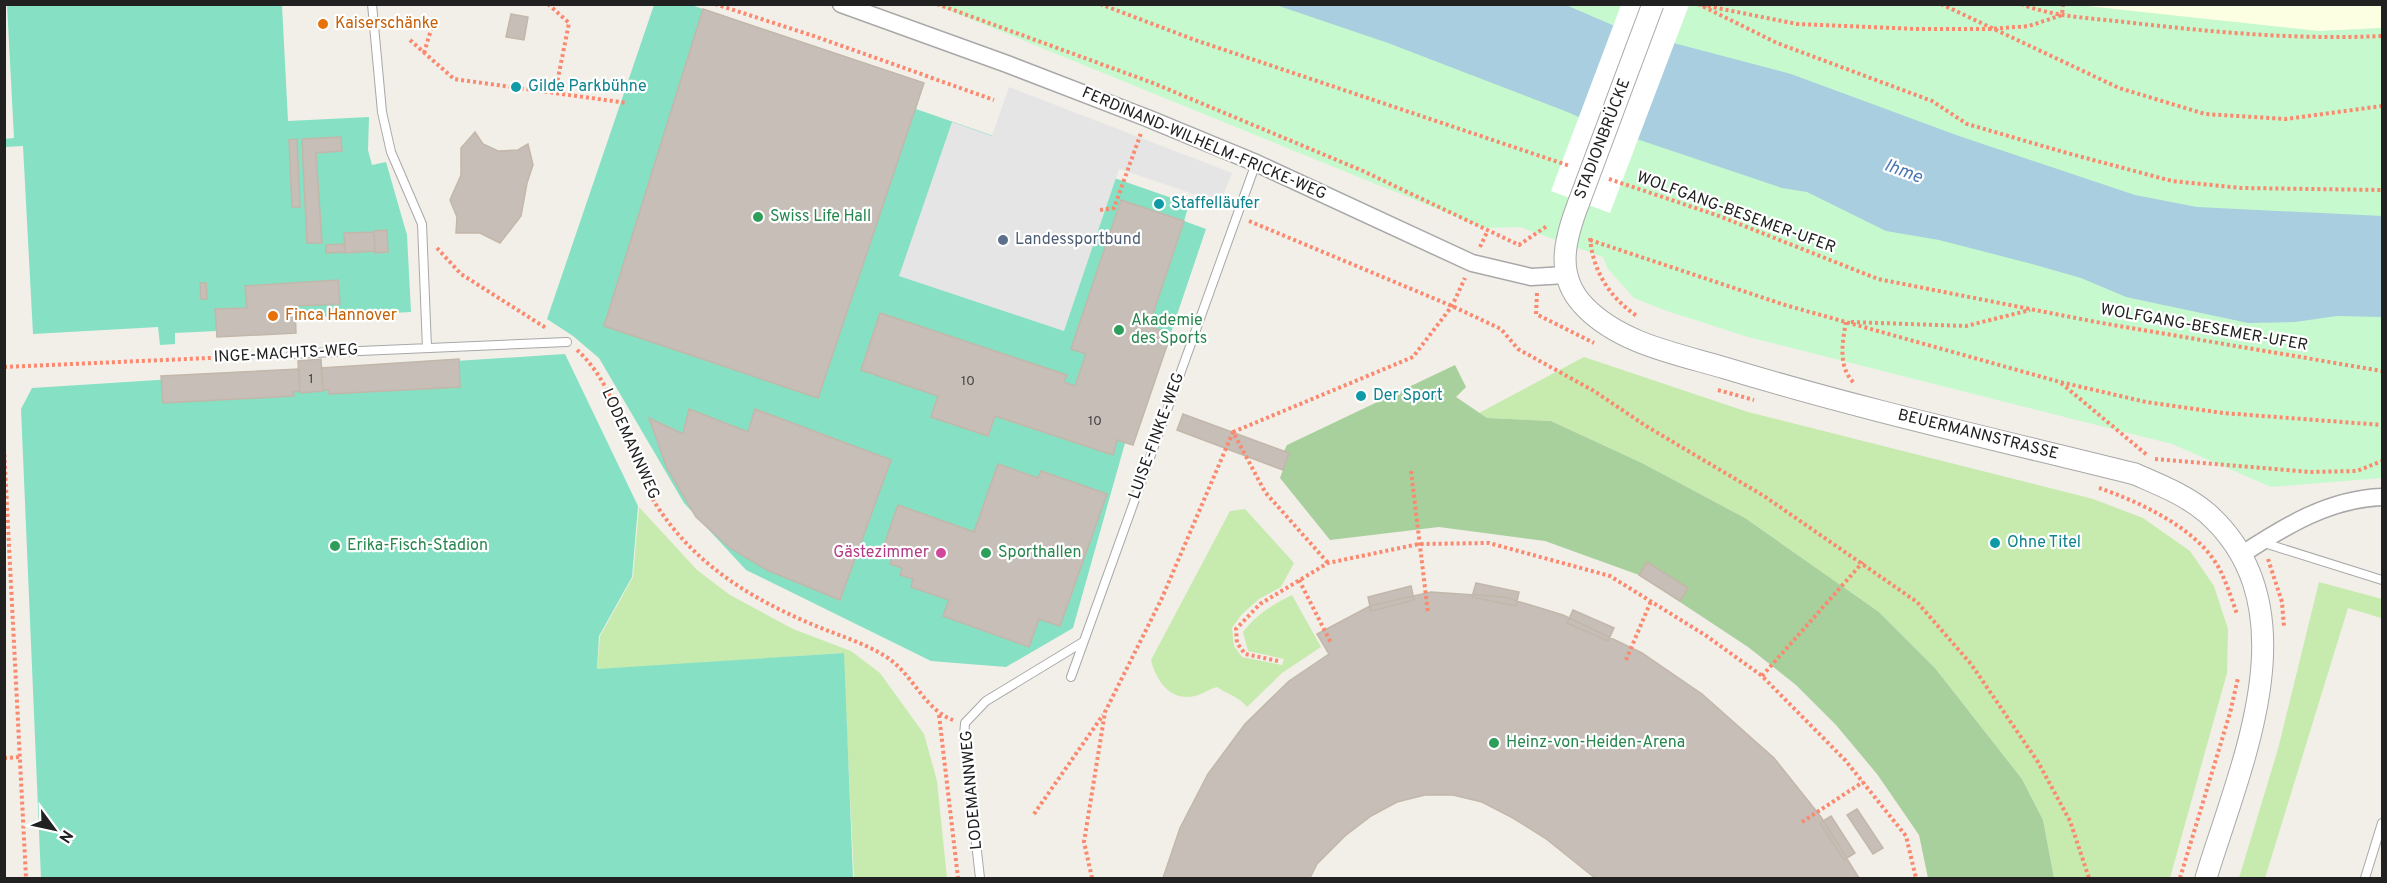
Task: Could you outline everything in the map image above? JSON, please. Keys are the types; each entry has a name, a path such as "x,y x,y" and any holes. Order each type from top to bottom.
{"street":[{"name":"FERDINAND-WILHELM-FRICKE-WEG","path":"841,4 1147,118 1256,163 1472,263 1531,277 1566,275"},
{"name":"STADIONBRÜCKE","path":"1566,275 1563,260 1567,233 1653,4"},
{"name":"BEUERMANNSTRASSE","path":"1566,275 1584,306 1601,321 1618,332 1651,345 1805,393 2135,474 2178,493 2206,513 2241,555 2254,578 2261,603 2262,665 2248,740 2206,879"},
{"path":"2241,555 2311,514 2338,504 2382,497"}],"lane":[{"path":"372,4 382,112 391,152 422,224 427,348"},
{"name":"LUISE-FINKE-WEG","path":"1071,676 1256,163"},
{"name":"INGE-MACHTS-WEG","path":"291,354 567,342"},
{"path":"2260,542 2382,580"},
{"path":"965,723 986,701 1083,642"},
{"name":"LODEMANNWEG","path":"965,723 964,737 980,879"},
{"path":"2365,879 2382,823"}],"path":[{"path":"548,4 569,23 555,93"},
{"path":"715,4 817,37 994,100"},
{"path":"938,4 1164,88 1363,171 1519,245 1547,226"},
{"path":"1100,4 1195,40 1574,168"},
{"path":"1699,4 1797,24 1991,29 2029,26 2062,15"},
{"path":"1699,4 1777,43 1932,101 1966,124 2172,181 2229,187 2382,190"},
{"path":"1941,4 2119,88 2205,114 2286,118 2382,105"},
{"path":"2021,4 2062,15 2168,27 2318,39 2382,36"},
{"path":"2062,15 2063,4"},
{"path":"424,53 433,23"},
{"path":"410,40 454,79 627,103"},
{"path":"1100,210 1114,208 1147,118"},
{"name":"WOLFGANG-BESEMER-UFER","path":"1608,179 1719,216 1878,279 2096,322 2382,371"},
{"path":"1237,216 1452,306 1501,329 1518,350 1594,391 1646,426 1764,496 1863,562 1917,602 1971,664 2038,762 2070,821 2090,879"},
{"name":"LODEMANNWEG","path":"422,224 441,253 461,274 567,342 591,363 612,399 632,457 657,506 680,536 706,563 729,582 756,598 810,624 857,641 888,658 913,681 939,714 965,723"},
{"path":"1646,322 1627,309 1597,274 1590,240 1785,305 2060,382 2146,402 2223,413 2382,425"},
{"path":"1034,814 1105,712 1162,598 1233,432 1413,357 1452,306"},
{"path":"1846,322 1885,321 1966,326 2034,309"},
{"path":"1846,322 1842,345 1845,374 1859,388 1848,385"},
{"name":"INGE-MACHTS-WEG","path":"4,367 291,354"},
{"path":"2060,382 2151,459"},
{"path":"1233,432 1265,492 1328,563"},
{"path":"4,448 26,879"},
{"path":"2140,456 2151,459 2310,472 2357,471 2382,461"},
{"path":"1411,471 1428,613"},
{"path":"1278,662 1245,654 1237,643 1236,629 1260,604 1328,563 1419,544 1489,543 1610,576 1705,635 1762,676 1845,760 1906,836 1916,879"},
{"path":"1762,676 1863,562"},
{"path":"2220,569 2238,616"},
{"path":"1299,579 1331,643"},
{"path":"1626,660 1651,601"},
{"path":"2180,879 2230,712 2240,668"},
{"path":"1092,879 1084,842 1105,712"},
{"path":"939,714 958,879"},
{"path":"4,758 21,756"},
{"path":"1802,822 1863,782"}],"shaded area":[{"path":"2069,5 2382,5 2382,28 2318,31"},
{"name":"Landessportbund","path":"1009,87 1232,173 1220,203 1119,169 1064,331 899,276 952,122 992,136"}],"green space":[{"path":"2069,4 2318,31 2382,28 2382,478 2271,487 2172,444 1748,337 1664,310 1634,298 1608,269 1603,257 1520,227 1484,228 936,5"},
{"path":"7,5 282,5 288,121 369,117 368,150 372,165 386,162 407,235 411,312 296,318 296,333 217,337 216,331 175,333 175,344 160,345 158,327 33,334 23,146 5,147 4,139 14,138"},
{"path":"654,5 691,5 924,83 916,109 1189,204 1184,221 1206,229 1133,445 1125,443 1073,628 1006,667 931,661 746,570 684,503 599,358 573,336 547,319"},
{"path":"565,354 638,506 632,577 599,636 597,669 844,653 853,878 41,878 21,409 32,388"},
{"path":"1584,357 1748,412 2093,499 2143,518 2190,551 2214,586 2228,629 2227,673 2170,878 2054,878 2043,820 2022,779 1935,668 1879,612 1745,518 1642,463 1551,421 1487,418 1479,413"},
{"path":"1455,365 1466,387 1456,397 1487,418 1551,421 1642,463 1745,518 1879,612 1935,668 2022,779 2043,820 2054,878 1928,878 1919,835 1877,774 1836,725 1796,685 1748,647 1639,575 1545,541 1439,527 1330,540 1280,478 1289,454 1284,451 1287,445"},
{"path":"639,507 697,570 730,595 793,629 851,651 880,673 924,734 937,781 947,878 854,878 843,653 597,670 600,636 633,577"},
{"path":"1245,509 1294,563 1281,587 1259,599 1242,614 1232,628 1234,646 1242,657 1282,665 1284,659 1248,651 1243,632 1265,610 1292,595 1321,647 1282,673 1247,707 1237,698 1217,687 1195,696 1179,696 1172,693 1161,682 1151,660 1230,511"},
{"path":"2319,582 2382,599 2381,618 2348,608 2265,878 2239,878 2278,749"}],"water":[{"name":"Ihme","path":"1276,5 1566,5 1624,30 1791,74 1959,136 2135,195 2197,207 2382,216 2382,317 2337,316 2295,322 2248,323 2126,297 2081,278 2032,264 1939,240 1886,231 1807,192 1782,188 1598,126 1388,43"}],"pier":[{"path":"1621,5 1689,5 1610,213 1551,191"}],"building":[{"name":"Swiss Life Hall","path":"703,9 924,83 818,398 604,326"},
{"path":"511,14 528,17 524,40 506,37"},
{"path":"475,132 483,144 498,151 518,150 528,144 533,165 521,216 500,243 480,233 456,233 457,217 450,200 461,175 461,148"},
{"path":"341,137 342,151 316,153 322,243 307,243 302,139"},
{"path":"297,139 300,207 292,207 289,140"},
{"name":"Akademie des Sports","path":"1121,200 1184,221 1149,326 1171,334 1133,445 1117,440 1113,455 995,416 988,436 931,417 938,396 861,370 880,313 1067,375 1064,382 1075,386 1086,354 1071,349"},
{"path":"387,230 388,252 375,253 374,231"},
{"path":"374,232 375,251 345,253 344,233"},
{"path":"344,244 345,252 326,253 326,245"},
{"path":"338,280 340,304 295,306 296,333 217,337 215,309 247,308 245,286"},
{"path":"200,283 206,283 207,299 201,299"},
{"path":"321,359 323,391 300,393 298,361"},
{"path":"459,359 460,387 329,394 329,390 323,390 321,368"},
{"path":"299,369 300,391 293,392 294,396 163,403 161,376"},
{"path":"689,409 748,432 755,409 891,460 840,600 767,570 730,548 696,517 667,468 649,418 683,434"},
{"path":"1183,414 1289,453 1283,470 1177,430"},
{"name":"Sporthallen","path":"998,464 1038,478 1041,471 1107,494 1060,626 1039,619 1029,647 943,616 949,600 911,587 913,579 900,575 902,568 890,564 893,555 882,551 898,505 974,532"},
{"path":"1647,562 1688,588 1680,601 1639,575"},
{"path":"1476,583 1519,592 1516,606 1472,597"},
{"path":"1411,586 1414,600 1371,611 1368,597"},
{"name":"Heinz-von-Heiden-Arena","path":"1431,592 1504,597 1563,615 1642,653 1702,694 1774,758 1821,817 1859,878 1595,878 1545,838 1482,802 1453,795 1425,795 1397,802 1371,816 1345,836 1317,864 1310,878 1163,878 1180,828 1208,774 1245,724 1289,681 1329,654 1317,634 1370,606"},
{"path":"1573,610 1614,628 1608,641 1567,623"},
{"path":"1857,809 1883,848 1873,854 1847,815"},
{"path":"1831,816 1855,853 1844,860 1820,823"}],"place":[{"name":"Kaiserschänke","path":"323,24"},
{"name":"Gilde Parkbühne","path":"516,87"},
{"name":"Staffelläufer","path":"1159,204"},
{"name":"Swiss Life Hall","path":"758,217"},
{"name":"Landessportbund","path":"1003,240"},
{"name":"Finca Hannover","path":"273,316"},
{"name":"Akademie des Sports","path":"1119,330"},
{"name":"Der Sport","path":"1361,396"},
{"name":"Ohne Titel","path":"1995,543"},
{"name":"Erika-Fisch-Stadion","path":"335,546"},
{"name":"Gästezimmer","path":"941,553"},
{"name":"Sporthallen","path":"986,553"},
{"name":"Heinz-von-Heiden-Arena","path":"1494,743"}]}
